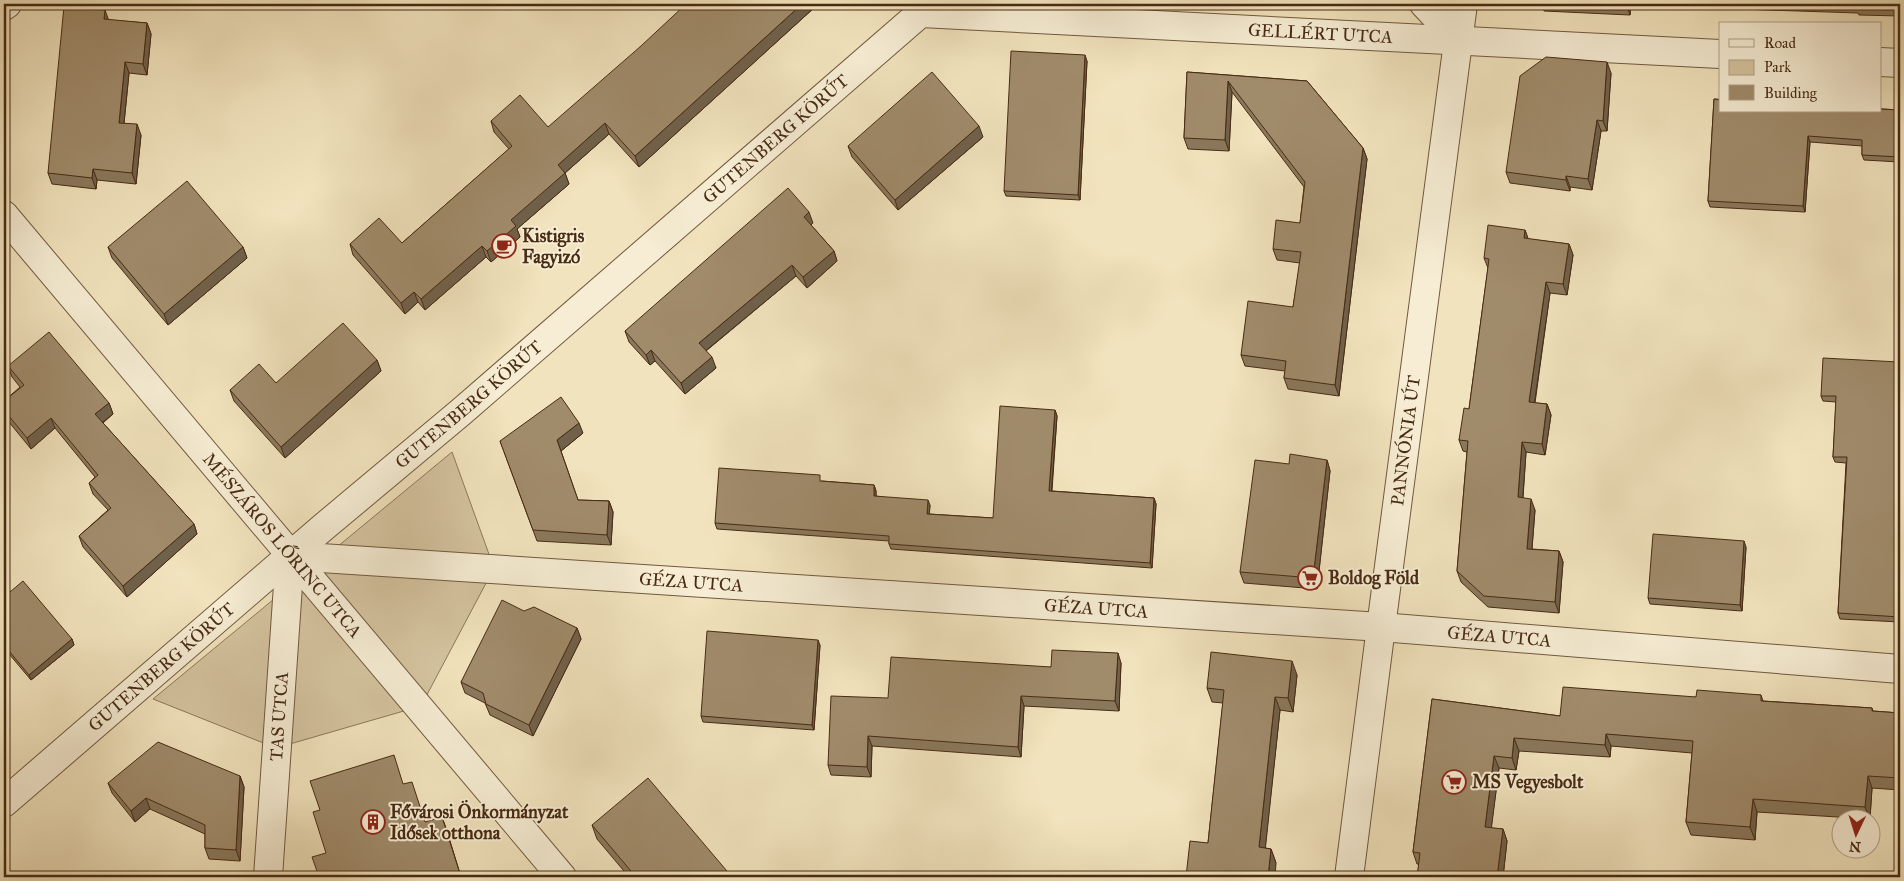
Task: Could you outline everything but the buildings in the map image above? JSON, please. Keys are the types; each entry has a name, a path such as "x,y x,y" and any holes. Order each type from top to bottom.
{"street":[{"path":"1424,4 1458,40"},
{"name":"PANNÓNIA ÚT","path":"1350,877 1463,4"},
{"name":"GELLÉRT UTCA","path":"926,8 1719,54"},
{"name":"GUTENBERG KÖRÚT","path":"4,803 290,556 462,412 926,8"},
{"path":"1882,62 1900,63"},
{"name":"MÉSZÁROS LŐRINC UTCA","path":"4,216 562,877"},
{"name":"GÉZA UTCA","path":"290,556 1381,627 1900,669"},
{"name":"TAS UTCA","path":"268,877 290,556"}],"green space":[{"path":"452,452 494,568 421,706 276,748 153,699"}],"place":[{"name":"Kistigris Fagyizó","path":"504,246"},
{"name":"Boldog Föld","path":"1310,578"},
{"name":"MS Vegyesbolt","path":"1454,782"},
{"name":"Fővárosi Önkormányzat Idősek otthona","path":"373,822"}]}
